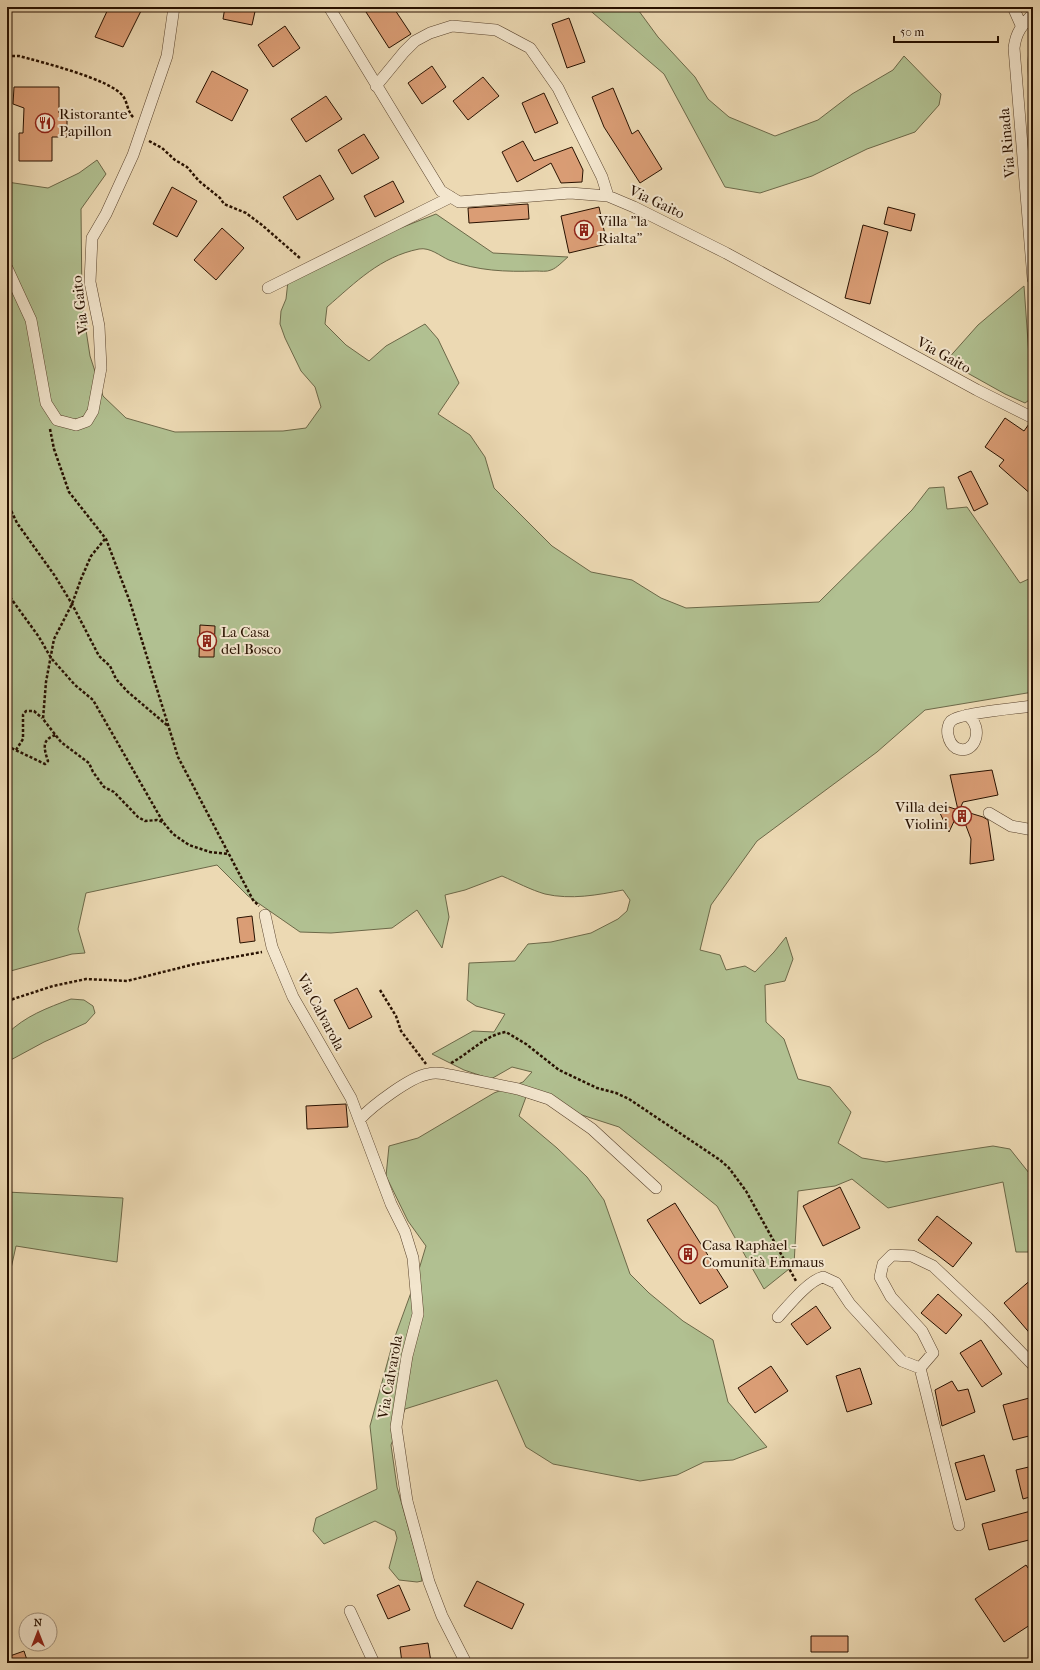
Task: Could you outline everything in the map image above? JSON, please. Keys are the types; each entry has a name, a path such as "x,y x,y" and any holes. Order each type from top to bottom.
{"street":[{"name":"Via Gaito","path":"7,268 31,320 46,403 57,420 76,425 87,421 93,411 101,368 99,326 90,282 92,238 106,214 133,155 167,56 174,7"},
{"name":"Via Gaito","path":"329,7 441,191 459,202 570,193 608,196 634,207 726,253 977,390 1033,418"},
{"path":"1013,7 1021,25 1033,14"},
{"name":"Via Rinada","path":"1021,25 1015,36 1014,48 1033,279"},
{"path":"376,86 415,41 430,33 452,26 496,30 530,48 558,88 599,170 608,196"},
{"path":"268,288 311,268 451,197"},
{"path":"967,715 1033,706"},
{"path":"989,813 1011,826 1033,830"},
{"name":"Via Calvarola","path":"266,915 272,947 294,997 351,1098 391,1204 405,1232 413,1258 418,1314 407,1356 396,1427 407,1501 429,1582 442,1616 466,1663"},
{"path":"360,1119 366,1112 385,1098 419,1077 427,1074 439,1073 518,1089 549,1098 597,1134 656,1188"},
{"path":"920,1368 933,1353 922,1331 891,1297 880,1277 883,1264 892,1255 912,1256 933,1266 988,1318 1033,1365"},
{"path":"778,1317 803,1291 818,1278 823,1277 836,1283 850,1304 902,1361 920,1368"},
{"path":"920,1368 959,1525"},
{"path":"350,1611 374,1663"}],"path":[{"path":"7,56 19,56 110,86 123,96 130,115 141,131 175,160 187,167 199,181 220,198 224,204 246,213 311,268"},
{"path":"50,426 54,449 69,492 106,539 130,602 178,757 225,844 253,900 266,915"},
{"path":"7,502 17,523 55,576 72,604 99,656 110,666 116,679 128,692 168,726"},
{"path":"43,719 46,682 54,639 72,604 81,578 91,556 106,539"},
{"path":"7,593 39,637 51,658 75,685 93,700 162,822 173,834 189,845 210,852 229,854"},
{"path":"16,750 23,738 23,715 26,711 34,711 43,719 65,746 89,763 93,772 104,787 114,792 138,817 145,821 157,820 162,822"},
{"path":"7,746 45,764 48,761 45,750 46,740 49,737 56,735"},
{"path":"7,1000 53,986 86,979 127,981 195,964 254,954 272,947"},
{"path":"380,990 396,1016 401,1031 417,1050 426,1064 427,1074"},
{"path":"439,1073 443,1067 461,1058 495,1034 506,1032 526,1044 559,1070 597,1088 616,1092 629,1099 711,1153 729,1168 746,1191 803,1291"}],"green space":[{"path":"586,7 636,7 658,37 695,77 708,99 729,117 775,136 818,120 852,94 893,70 904,56 941,94 939,105 915,132 867,149 812,176 760,193 725,187 664,74"},
{"path":"1033,39 1033,116 1029,87 1028,55"},
{"path":"97,160 106,174 81,209 82,304 90,356 103,396 126,418 175,432 283,431 306,428 321,407 315,387 301,371 280,324 281,311 286,299 289,272 436,214 493,253 568,257 549,271 492,270 460,264 427,249 419,249 392,258 369,272 327,307 325,324 346,345 369,361 386,346 425,324 438,339 459,383 438,414 470,435 485,457 494,488 552,546 591,572 632,580 661,598 686,608 819,602 912,510 929,488 944,487 947,509 967,507 1020,583 1033,577 1033,692 925,710 877,752 757,841 711,905 700,950 720,955 726,970 745,966 755,972 786,937 793,959 785,981 765,985 766,1022 784,1039 798,1079 830,1087 851,1112 838,1143 862,1158 886,1162 993,1146 1010,1149 1033,1178 1033,1252 1016,1252 1003,1182 888,1208 852,1179 835,1186 798,1191 794,1265 764,1289 717,1206 619,1127 526,1097 519,1116 557,1148 587,1177 604,1200 630,1274 649,1293 683,1321 713,1340 728,1402 767,1447 733,1460 704,1462 677,1475 640,1481 553,1464 526,1447 497,1380 405,1409 391,1445 397,1487 422,1581 417,1582 399,1580 389,1568 397,1538 395,1531 375,1521 324,1544 313,1531 316,1518 377,1489 370,1426 393,1342 417,1276 426,1246 408,1221 386,1176 389,1146 418,1138 494,1093 523,1082 532,1072 512,1067 491,1079 464,1070 432,1054 473,1031 494,1032 505,1014 476,1006 467,1000 469,963 515,961 528,944 551,942 591,933 618,919 627,911 630,900 623,890 575,897 555,896 529,888 502,876 465,890 445,895 449,917 442,948 417,910 392,928 331,933 300,932 248,896 217,865 86,893 78,929 85,953 72,954 7,972 7,182 48,188 79,173"},
{"path":"1024,286 1032,398 1025,403 1005,394 946,361 978,325"},
{"path":"71,999 84,1000 93,1006 95,1013 86,1023 44,1042 7,1062 7,1034 29,1017"},
{"path":"7,1192 123,1198 117,1262 16,1246 10,1273 7,1273"}],"building":[{"path":"109,7 143,7 123,47 95,37"},
{"path":"225,7 256,7 252,25 223,19"},
{"path":"374,7 393,7 411,34 389,48 366,12"},
{"path":"569,18 585,62 567,68 552,24"},
{"path":"285,26 300,48 273,67 258,45"},
{"path":"432,66 446,87 422,104 408,83"},
{"path":"212,71 248,90 232,121 196,102"},
{"path":"483,77 499,96 468,120 453,101"},
{"name":"Ristorante Papillon","path":"14,87 59,87 59,113 67,113 67,137 52,137 52,161 19,161 19,133 23,133 24,108 13,104"},
{"path":"613,88 632,134 638,130 662,169 640,183 604,127 592,97"},
{"path":"544,93 558,123 535,133 522,103"},
{"path":"326,96 342,119 306,142 291,119"},
{"path":"364,134 379,158 352,174 338,150"},
{"path":"523,141 534,161 572,147 583,170 582,182 561,183 551,163 517,182 502,152"},
{"path":"320,175 334,199 297,220 283,197"},
{"path":"393,181 404,202 375,217 364,196"},
{"path":"172,187 197,201 177,237 153,224"},
{"path":"528,204 529,219 469,223 468,208"},
{"name":"Villa \"la Rialta\"","path":"599,207 607,244 569,253 561,216"},
{"path":"888,207 915,214 911,231 884,224"},
{"path":"863,225 888,232 870,304 845,298"},
{"path":"222,228 244,248 216,280 194,260"},
{"path":"1005,418 1024,431 1029,424 1033,425 1033,496 999,466 1004,460 985,447"},
{"path":"971,471 988,504 974,511 958,477"},
{"name":"La Casa del Bosco","path":"200,625 215,626 214,657 199,657"},
{"path":"992,770 998,795 963,802 949,832 939,811 949,807 958,810 950,775"},
{"path":"960,810 988,820 994,860 970,864 971,839"},
{"path":"252,916 255,941 240,943 237,918"},
{"path":"357,988 372,1017 349,1029 334,1000"},
{"path":"346,1104 348,1127 307,1129 306,1106"},
{"path":"840,1187 860,1228 823,1246 803,1206"},
{"name":"Casa Raphael - Comunità Emmaus","path":"675,1203 728,1287 700,1304 647,1220"},
{"path":"937,1216 972,1243 953,1267 918,1240"},
{"path":"1033,1278 1033,1337 1004,1303"},
{"path":"938,1294 962,1315 946,1334 921,1313"},
{"path":"816,1306 831,1328 807,1345 791,1324"},
{"path":"981,1340 1002,1374 982,1387 960,1353"},
{"path":"771,1366 788,1391 755,1413 738,1388"},
{"path":"860,1368 872,1404 847,1412 836,1376"},
{"path":"952,1381 958,1391 968,1389 975,1412 942,1426 935,1390"},
{"path":"1033,1397 1033,1435 1013,1440 1003,1405"},
{"path":"984,1455 995,1491 966,1500 955,1463"},
{"path":"1033,1466 1033,1496 1023,1499 1016,1470"},
{"path":"1031,1511 1033,1519 1033,1539 989,1550 982,1524"},
{"path":"1026,1565 1033,1575 1033,1623 1004,1642 975,1599"},
{"path":"477,1581 524,1604 512,1629 464,1606"},
{"path":"399,1585 410,1610 388,1619 377,1595"},
{"path":"811,1636 848,1636 848,1652 811,1652"},
{"path":"428,1643 431,1662 402,1663 400,1647"},
{"path":"24,1652 28,1663 7,1663 7,1657"}],"place":[{"name":"Ristorante Papillon","path":"45,123"},
{"name":"Villa \"la Rialta\"","path":"584,230"},
{"name":"La Casa del Bosco","path":"207,641"},
{"name":"Villa dei Violini","path":"962,816"},
{"name":"Casa Raphael - Comunità Emmaus","path":"688,1254"}]}
